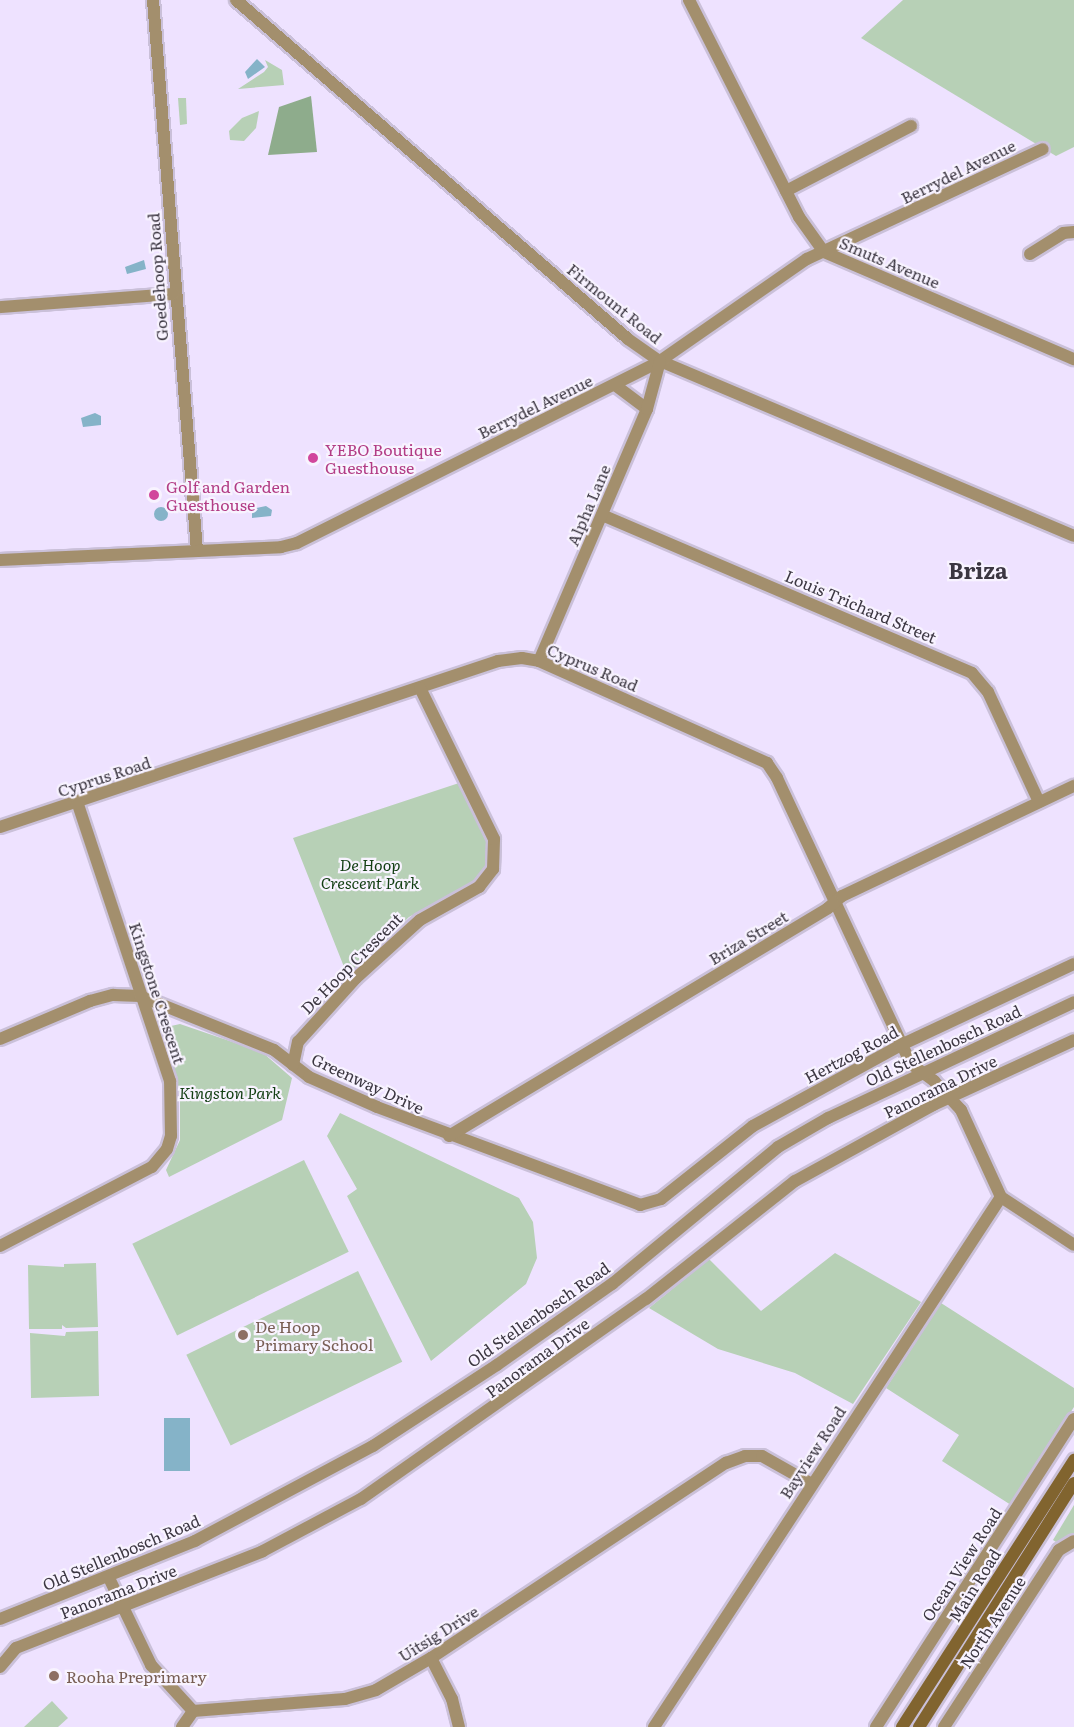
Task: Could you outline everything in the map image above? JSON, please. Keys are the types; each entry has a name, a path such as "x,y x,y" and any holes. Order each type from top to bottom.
{"main road":[{"name":"Main Road","path":"902,1727 1074,1460"},
{"name":"Main Road","path":"919,1727 1074,1483"}],"street":[{"name":"Goedehoop Road","path":"153,0 174,294 197,551"},
{"name":"Firmount Road","path":"236,0 628,339 660,361 1074,536"},
{"name":"Smuts Avenue","path":"689,0 786,191 810,235 824,252 1074,359"},
{"path":"786,191 911,126"},
{"name":"Berrydel Avenue","path":"0,560 281,547 297,543 660,361 797,265 1042,149"},
{"path":"1030,254 1064,233 1074,232"},
{"path":"0,307 174,294"},
{"name":"Alpha Lane","path":"539,661 647,408 660,361"},
{"path":"615,385 647,408"},
{"name":"Louis Trichard Street","path":"602,515 972,673 988,693 1039,802"},
{"name":"Cyprus Road","path":"0,827 498,661 522,658 539,661 767,763 911,1064 961,1110 1001,1197"},
{"name":"De Hoop Crescent","path":"293,1065 298,1042 356,978 420,920 479,886 493,869 494,839 420,688"},
{"name":"Briza Street","path":"449,1136 835,902 1074,786"},
{"name":"Kingstone Crescent","path":"0,1245 140,1174 167,1149 174,1122 170,1081 77,802"},
{"name":"Hertzog Road","path":"661,1199 753,1126 901,1045 1074,964"},
{"name":"Greenway Drive","path":"0,1039 104,996 140,996 273,1050 324,1084 449,1136 629,1203 640,1205 661,1199"},
{"name":"Old Stellenbosch Road","path":"0,1618 110,1578 266,1506 373,1446 612,1284 778,1147 828,1118 1074,1002"},
{"name":"Panorama Drive","path":"0,1666 16,1648 123,1608 262,1551 362,1498 646,1299 781,1190 948,1098 1074,1040"},
{"path":"1001,1197 1074,1245"},
{"name":"Bayview Road","path":"654,1727 810,1483 1001,1197"},
{"name":"Ocean View Road","path":"876,1727 1074,1419"},
{"name":"Uitsig Drive","path":"193,1711 361,1696 431,1658 726,1463 746,1456 762,1456 810,1483"},
{"name":"North Avenue","path":"944,1727 1059,1550 1074,1541"},
{"path":"110,1578 151,1665 193,1711 182,1727"},
{"path":"431,1658 452,1699 459,1727"}],"green space":[{"path":"903,0 1074,0 1074,147 1056,156 861,38"},
{"path":"265,60 282,70 284,85 238,89 264,72 268,67"},
{"path":"311,96 317,152 268,155 279,107"},
{"path":"178,98 186,98 187,124 180,125"},
{"path":"259,111 256,128 244,141 230,140 229,131 242,118"},
{"name":"De Hoop Crescent Park","path":"459,783 487,840 489,860 483,873 473,882 409,917 348,977 293,838"},
{"name":"Kingston Park","path":"180,1024 262,1052 292,1078 282,1120 169,1177 166,1170 180,1140 180,1096 165,1038 171,1026"},
{"path":"340,1113 519,1198 533,1222 537,1258 526,1284 431,1361 347,1196 357,1189 327,1136"},
{"path":"304,1160 349,1252 177,1335 132,1244"},
{"path":"835,1253 921,1302 853,1404 795,1373 718,1349 649,1308 709,1259 761,1311"},
{"path":"96,1263 98,1327 66,1328 62,1325 62,1329 29,1329 28,1265 64,1267 64,1264"},
{"path":"358,1271 402,1362 231,1446 186,1355"},
{"path":"941,1303 1074,1388 1074,1407 1011,1505 942,1461 959,1435 886,1388"},
{"path":"98,1331 99,1396 31,1398 30,1333 65,1336 66,1332"},
{"path":"1074,1505 1074,1534 1056,1542 1053,1540"},
{"path":"52,1701 68,1718 58,1727 24,1727"}],"water":[{"path":"257,59 265,67 248,79 245,72"},
{"path":"144,260 146,269 127,274 125,267"},
{"path":"95,413 101,416 101,425 83,427 81,418"},
{"path":"266,506 272,510 271,516 252,518 252,509"},
{"path":"161,507 166,509 168,514 166,519 161,521 156,519 154,514 156,509"},
{"path":"164,1418 190,1418 190,1471 164,1471"}],"place":[{"name":"YEBO Boutique Guesthouse","path":"313,458"},
{"name":"Golf and Garden Guesthouse","path":"154,495"},
{"name":"De Hoop Primary School","path":"243,1335"},
{"name":"Rooha Preprimary","path":"54,1676"}],"district":[{"name":"Briza","path":"978,570"}]}
